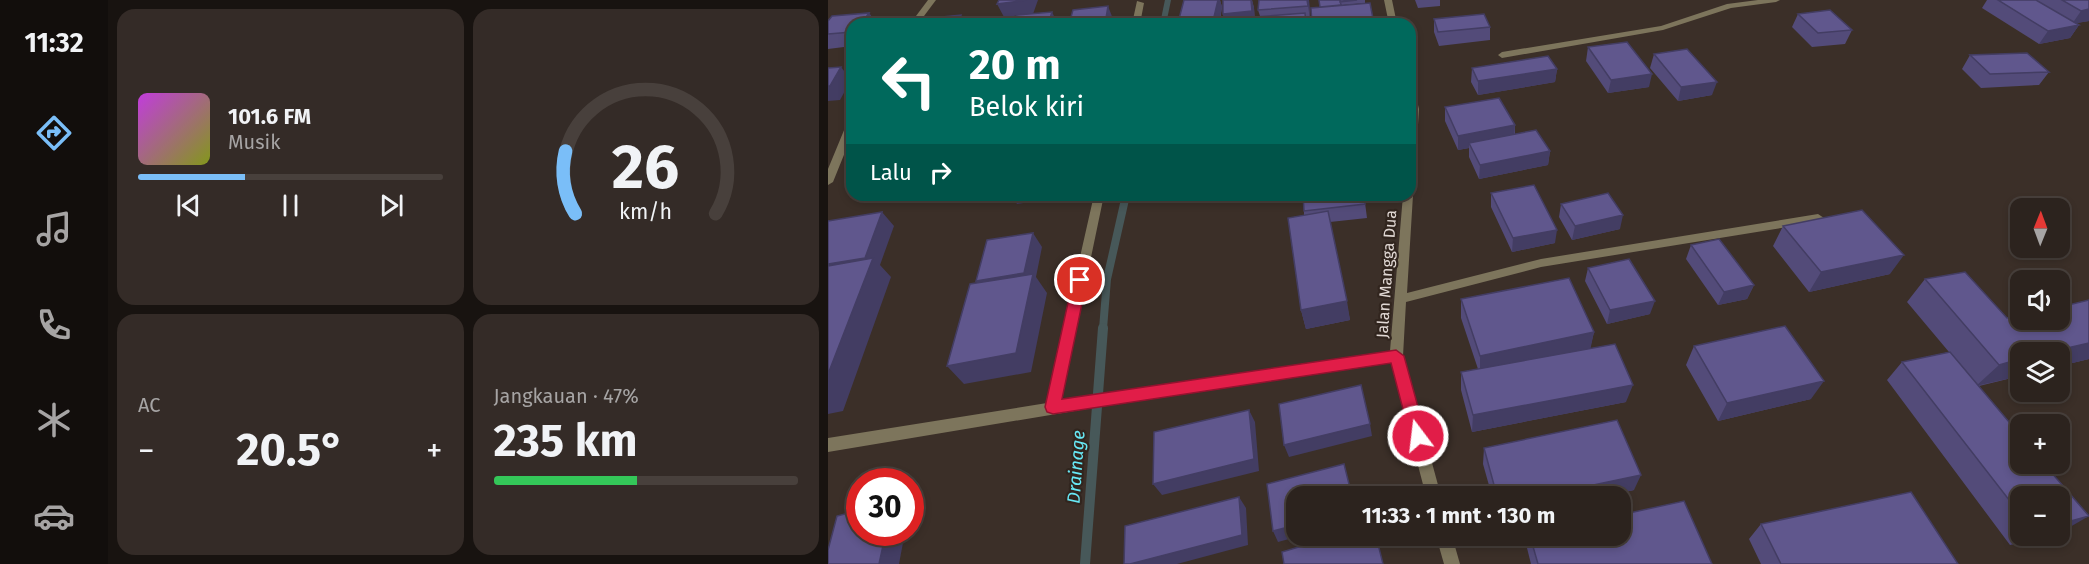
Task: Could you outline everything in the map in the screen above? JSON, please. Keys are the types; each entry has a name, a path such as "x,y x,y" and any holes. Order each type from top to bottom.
{"street":[{"path":"918,18 932,0"},
{"path":"1388,0 1392,18"},
{"path":"1502,55 1642,32 1730,6 1776,0"},
{"path":"1137,18 1140,3"},
{"path":"828,182 846,138"},
{"path":"1053,407 1098,201"},
{"name":"Jalan Mangga Dua","path":"1396,356 1408,201"},
{"path":"1401,299 1541,263 1818,218"},
{"path":"828,445 1077,403 1396,356 1431,486"},
{"path":"1447,546 1452,564"}],"building":[{"path":"999,0 1027,0 997,4"},
{"path":"1184,0 1218,0 1214,17 1179,18"},
{"path":"1223,0 1251,0 1252,11 1223,14"},
{"path":"1259,0 1307,0 1308,6 1258,10"},
{"path":"1319,0 1340,0 1341,5 1320,7"},
{"path":"1998,0 2036,0 2079,25 2048,31"},
{"path":"2062,0 2089,0 2089,9 2081,11"},
{"path":"1370,3 1373,18 1312,18 1311,8"},
{"path":"1108,6 1106,18 1071,18 1073,10"},
{"path":"1830,10 1852,30 1818,33 1798,14"},
{"path":"1052,12 1050,18 1016,18 1017,15"},
{"path":"869,13 865,18 846,18 846,32 828,34 828,21 832,16"},
{"path":"1305,13 1305,18 1255,18"},
{"path":"1484,14 1490,27 1438,32 1434,19"},
{"path":"961,15 960,18 931,18"},
{"path":"1627,42 1652,74 1611,80 1588,47"},
{"path":"1687,49 1717,82 1681,87 1654,54"},
{"path":"2027,53 2049,72 1990,74 1970,55"},
{"path":"1548,56 1557,69 1478,81 1472,68"},
{"path":"841,67 830,86 828,86 828,68"},
{"path":"1499,98 1515,125 1458,136 1445,107"},
{"path":"1536,130 1550,151 1480,165 1469,143"},
{"path":"1534,185 1557,230 1513,238 1491,193"},
{"path":"1608,193 1623,215 1575,226 1561,204"},
{"path":"1303,201 1365,201 1365,204 1304,211"},
{"path":"1862,210 1904,255 1821,272 1783,226"},
{"path":"1328,211 1347,301 1301,310 1288,218"},
{"path":"882,212 865,258 828,264 828,221"},
{"path":"1033,233 1024,273 976,281 987,240"},
{"path":"1719,239 1754,285 1724,292 1691,245"},
{"path":"873,258 828,374 828,266"},
{"path":"1629,259 1655,301 1610,310 1588,268"},
{"path":"1965,272 2007,318 2010,317 2010,330 2070,330 2070,305 2089,300 2089,343 2070,347 2070,342 2010,342 2010,362 1999,365 1925,279"},
{"path":"1033,274 1016,353 947,366 970,284"},
{"path":"1569,278 1594,332 1480,356 1461,299"},
{"path":"1785,326 1824,381 1727,403 1694,346"},
{"path":"1615,344 1633,385 1473,415 1461,372"},
{"path":"1950,352 2010,423 2010,474 2053,474 2063,486 2010,486 2010,501 1902,362"},
{"path":"1361,385 1370,424 1284,445 1279,404"},
{"path":"1249,410 1254,459 1153,484 1154,432"},
{"path":"1617,420 1641,475 1589,486 1494,486 1484,448"},
{"path":"1344,464 1350,486 1286,486 1286,528 1273,531 1267,484"},
{"path":"1911,492 1958,564 1781,564 1761,524"},
{"path":"2070,494 2089,516 2070,521"},
{"path":"1239,497 1242,535 1124,564 1125,526"},
{"path":"1684,501 1712,564 1538,564 1533,546 1631,546 1631,513"},
{"path":"846,514 846,546 883,546 879,564 828,564 828,550 837,516"},
{"path":"1302,546 1378,546 1383,564 1284,564 1282,552"}],"waterway":[{"name":"Drainage","path":"1164,18 1168,0"},
{"name":"Drainage","path":"1103,329 1107,279 1125,201"},
{"name":"Drainage","path":"1085,564 1103,328"}],"route":[{"path":"1080,280 1053,407 1396,356 1418,436"}]}
